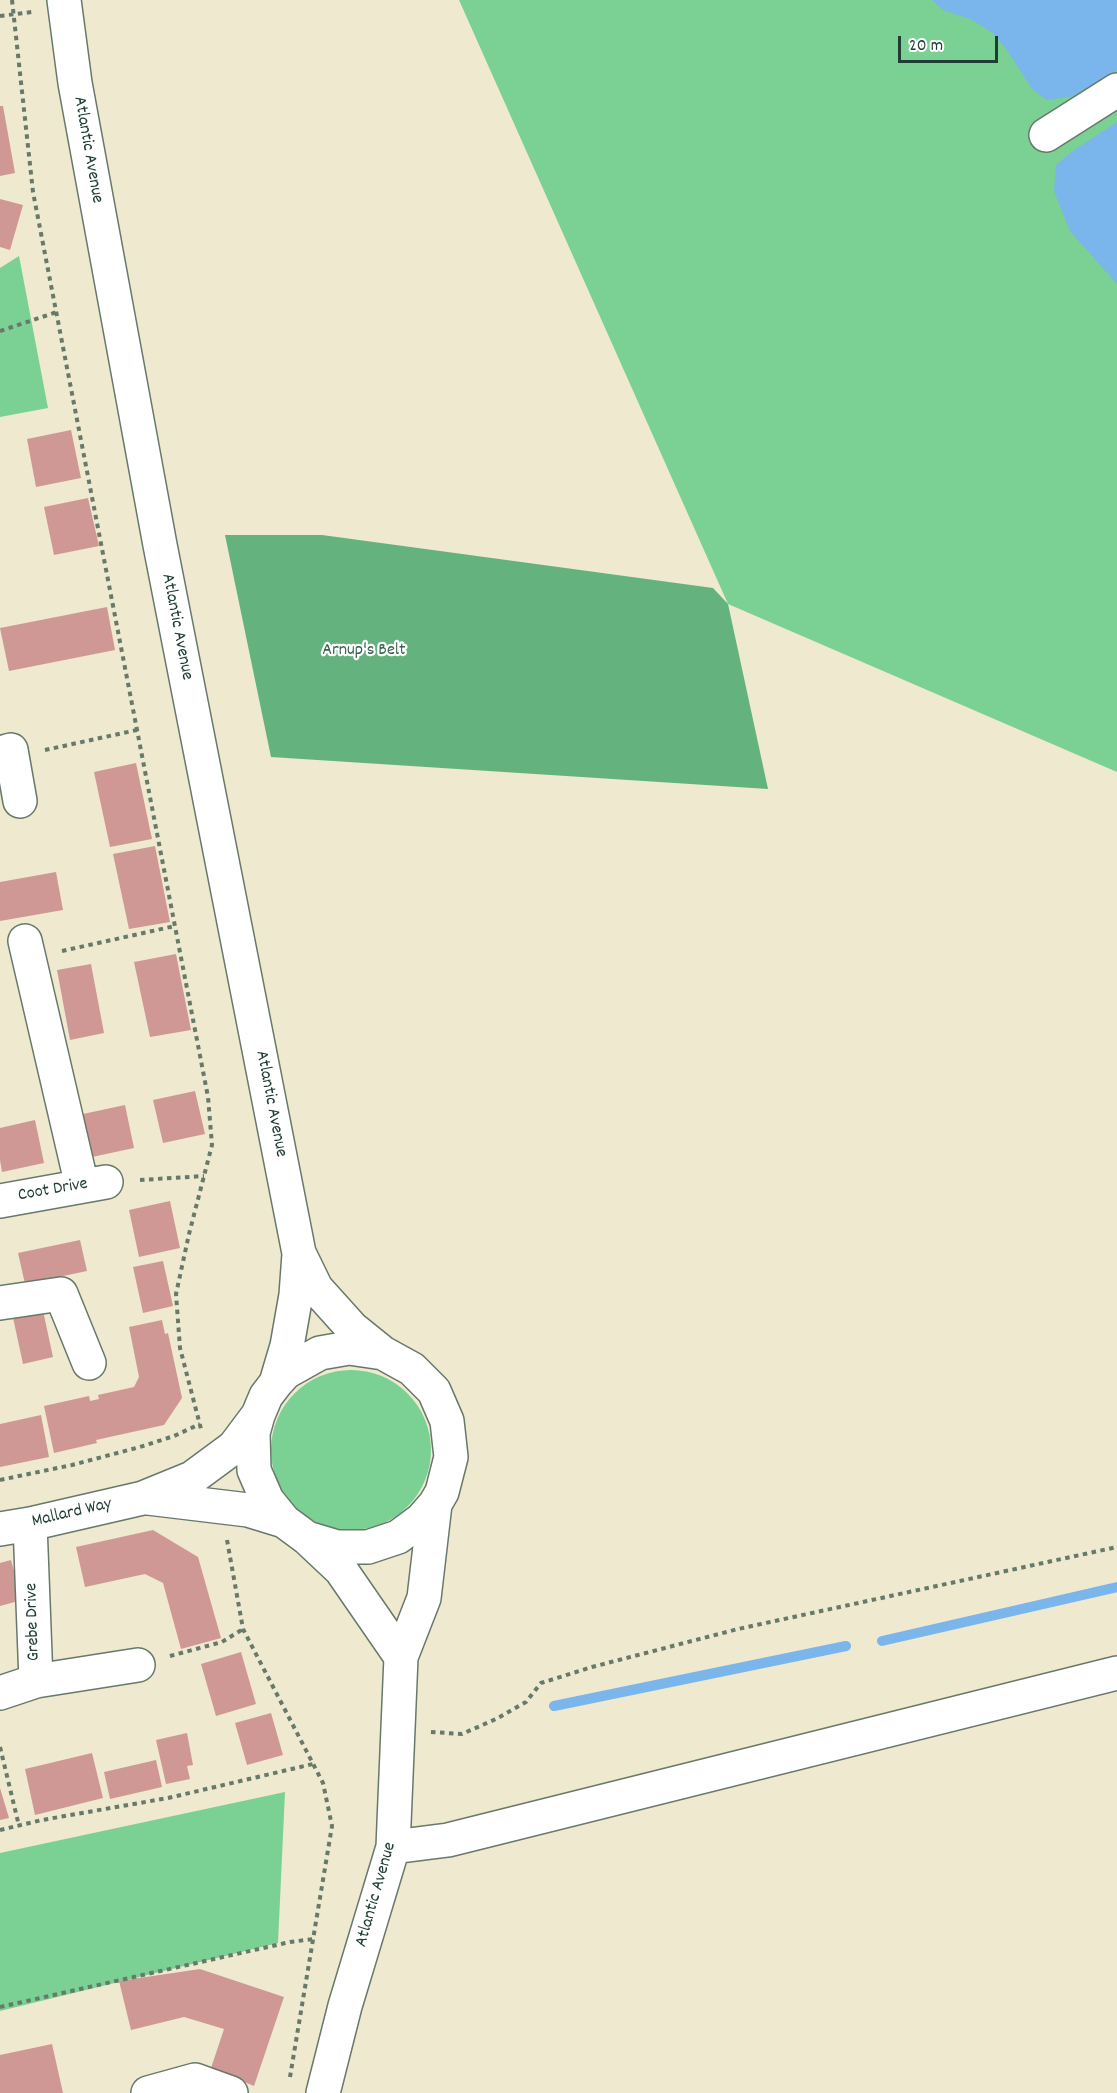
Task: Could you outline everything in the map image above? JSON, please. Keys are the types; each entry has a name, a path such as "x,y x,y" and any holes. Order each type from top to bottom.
{"street":[{"name":"Atlantic Avenue","path":"64,0 75,84 156,522 299,1253 316,1288 352,1328 383,1353 412,1369 434,1391 447,1421 451,1456 442,1492 421,1520 398,1536 368,1546 337,1547 295,1529"},
{"path":"1046,135 1117,90"},
{"path":"6,755 20,801"},
{"path":"27,950 94,1184"},
{"name":"Coot Drive","path":"0,1201 94,1184"},
{"name":"Atlantic Avenue","path":"276,1383 287,1346 296,1295 299,1253"},
{"path":"0,1303 61,1294 89,1363"},
{"name":"Atlantic Avenue","path":"383,1353 349,1348 320,1353 286,1372 266,1396 258,1415 253,1433 254,1470 267,1500 295,1529 341,1570 401,1657"},
{"path":"143,1498 192,1478 234,1446 258,1415"},
{"path":"143,1498 248,1510 295,1529"},
{"name":"Mallard Way","path":"15,1527 143,1498"},
{"name":"Atlantic Avenue","path":"323,2093 345,2006 393,1847 401,1657 424,1598 435,1504"},
{"name":"Grebe Drive","path":"0,1694 36,1681 15,1527"},
{"path":"36,1681 138,1665"},
{"path":"393,1847 448,1840 1117,1673"},
{"path":"148,2093 195,2080 231,2093"}],"path":[{"path":"12,0 33,192 208,1097 212,1145 176,1294 180,1348 204,1436"},
{"path":"0,16 13,14"},
{"path":"0,331 57,312"},
{"path":"6,755 138,730"},
{"path":"27,950 175,926"},
{"path":"94,1184 204,1176"},
{"path":"0,1480 72,1465 140,1447 174,1436 200,1424"},
{"path":"227,1536 243,1629 323,1783 332,1826 289,2082"},
{"path":"398,1729 462,1734 526,1702 541,1683 566,1674 738,1629 1117,1547"},
{"path":"138,1665 222,1642 243,1629"},
{"path":"0,1747 19,1826"},
{"path":"0,1830 125,1804 168,1798 314,1764"},
{"path":"0,2007 290,1942 313,1939"}],"green space":[{"path":"459,0 1117,0 1117,772 728,604"},
{"path":"19,256 48,408 0,417 0,268"},
{"name":"Arnup's Belt","path":"225,535 322,535 713,588 728,604 768,789 271,757"},
{"path":"351,1370 367,1371 382,1376 396,1383 408,1393 418,1405 425,1419 430,1434 430,1466 425,1481 418,1495 408,1507 396,1517 382,1524 367,1529 351,1530 335,1529 320,1524 306,1517 294,1507 284,1495 277,1481 272,1466 271,1450 272,1434 277,1419 284,1405 294,1393 306,1383 320,1376 335,1371"},
{"path":"285,1792 278,1943 0,2011 0,1853"}],"water":[{"path":"932,0 1117,0 1117,70 1073,96 1047,100 1032,89 993,33 970,19 943,10"},
{"path":"1117,122 1117,284 1070,231 1054,191 1056,165 1074,150"}],"building":[{"path":"0,106 3,106 15,173 0,176"},
{"path":"0,199 23,205 10,250 0,247"},
{"path":"71,430 81,478 36,487 27,439"},
{"path":"88,498 99,546 54,555 44,507"},
{"path":"107,607 115,650 9,671 0,628"},
{"path":"136,763 152,839 110,847 94,772"},
{"path":"155,846 170,922 129,929 113,854"},
{"path":"56,872 63,910 0,921 0,882"},
{"path":"176,954 191,1030 150,1037 134,962"},
{"path":"91,964 104,1033 70,1040 57,970"},
{"path":"195,1091 205,1134 163,1143 153,1100"},
{"path":"125,1105 134,1148 92,1157 83,1114"},
{"path":"35,1120 44,1163 2,1172 0,1128"},
{"path":"170,1201 180,1248 139,1257 129,1210"},
{"path":"80,1240 87,1271 25,1284 18,1253"},
{"path":"163,1261 173,1306 143,1313 133,1267"},
{"path":"42,1306 53,1357 23,1364 12,1313"},
{"path":"162,1320 165,1334 168,1333 182,1398 164,1425 96,1440 97,1443 54,1453 44,1406 89,1396 90,1401 99,1399 98,1395 134,1387 139,1377 129,1327"},
{"path":"41,1415 49,1457 0,1467 0,1424"},
{"path":"153,1530 198,1557 221,1638 181,1649 163,1583 145,1574 85,1587 76,1547"},
{"path":"11,1560 22,1600 0,1606 0,1563"},
{"path":"241,1652 256,1704 216,1716 201,1664"},
{"path":"271,1713 283,1755 247,1765 235,1723"},
{"path":"187,1733 193,1765 187,1766 190,1779 166,1784 156,1740"},
{"path":"92,1753 103,1798 35,1815 25,1769"},
{"path":"156,1760 162,1787 110,1799 104,1772"},
{"path":"0,1788 9,1818 0,1820"},
{"path":"200,1969 284,1997 254,2086 211,2068 224,2029 184,2017 131,2030 119,1981"},
{"path":"52,2044 63,2093 0,2093 0,2055"}],"waterway":[{"path":"882,1641 1117,1587"},
{"path":"554,1706 846,1646"}]}
